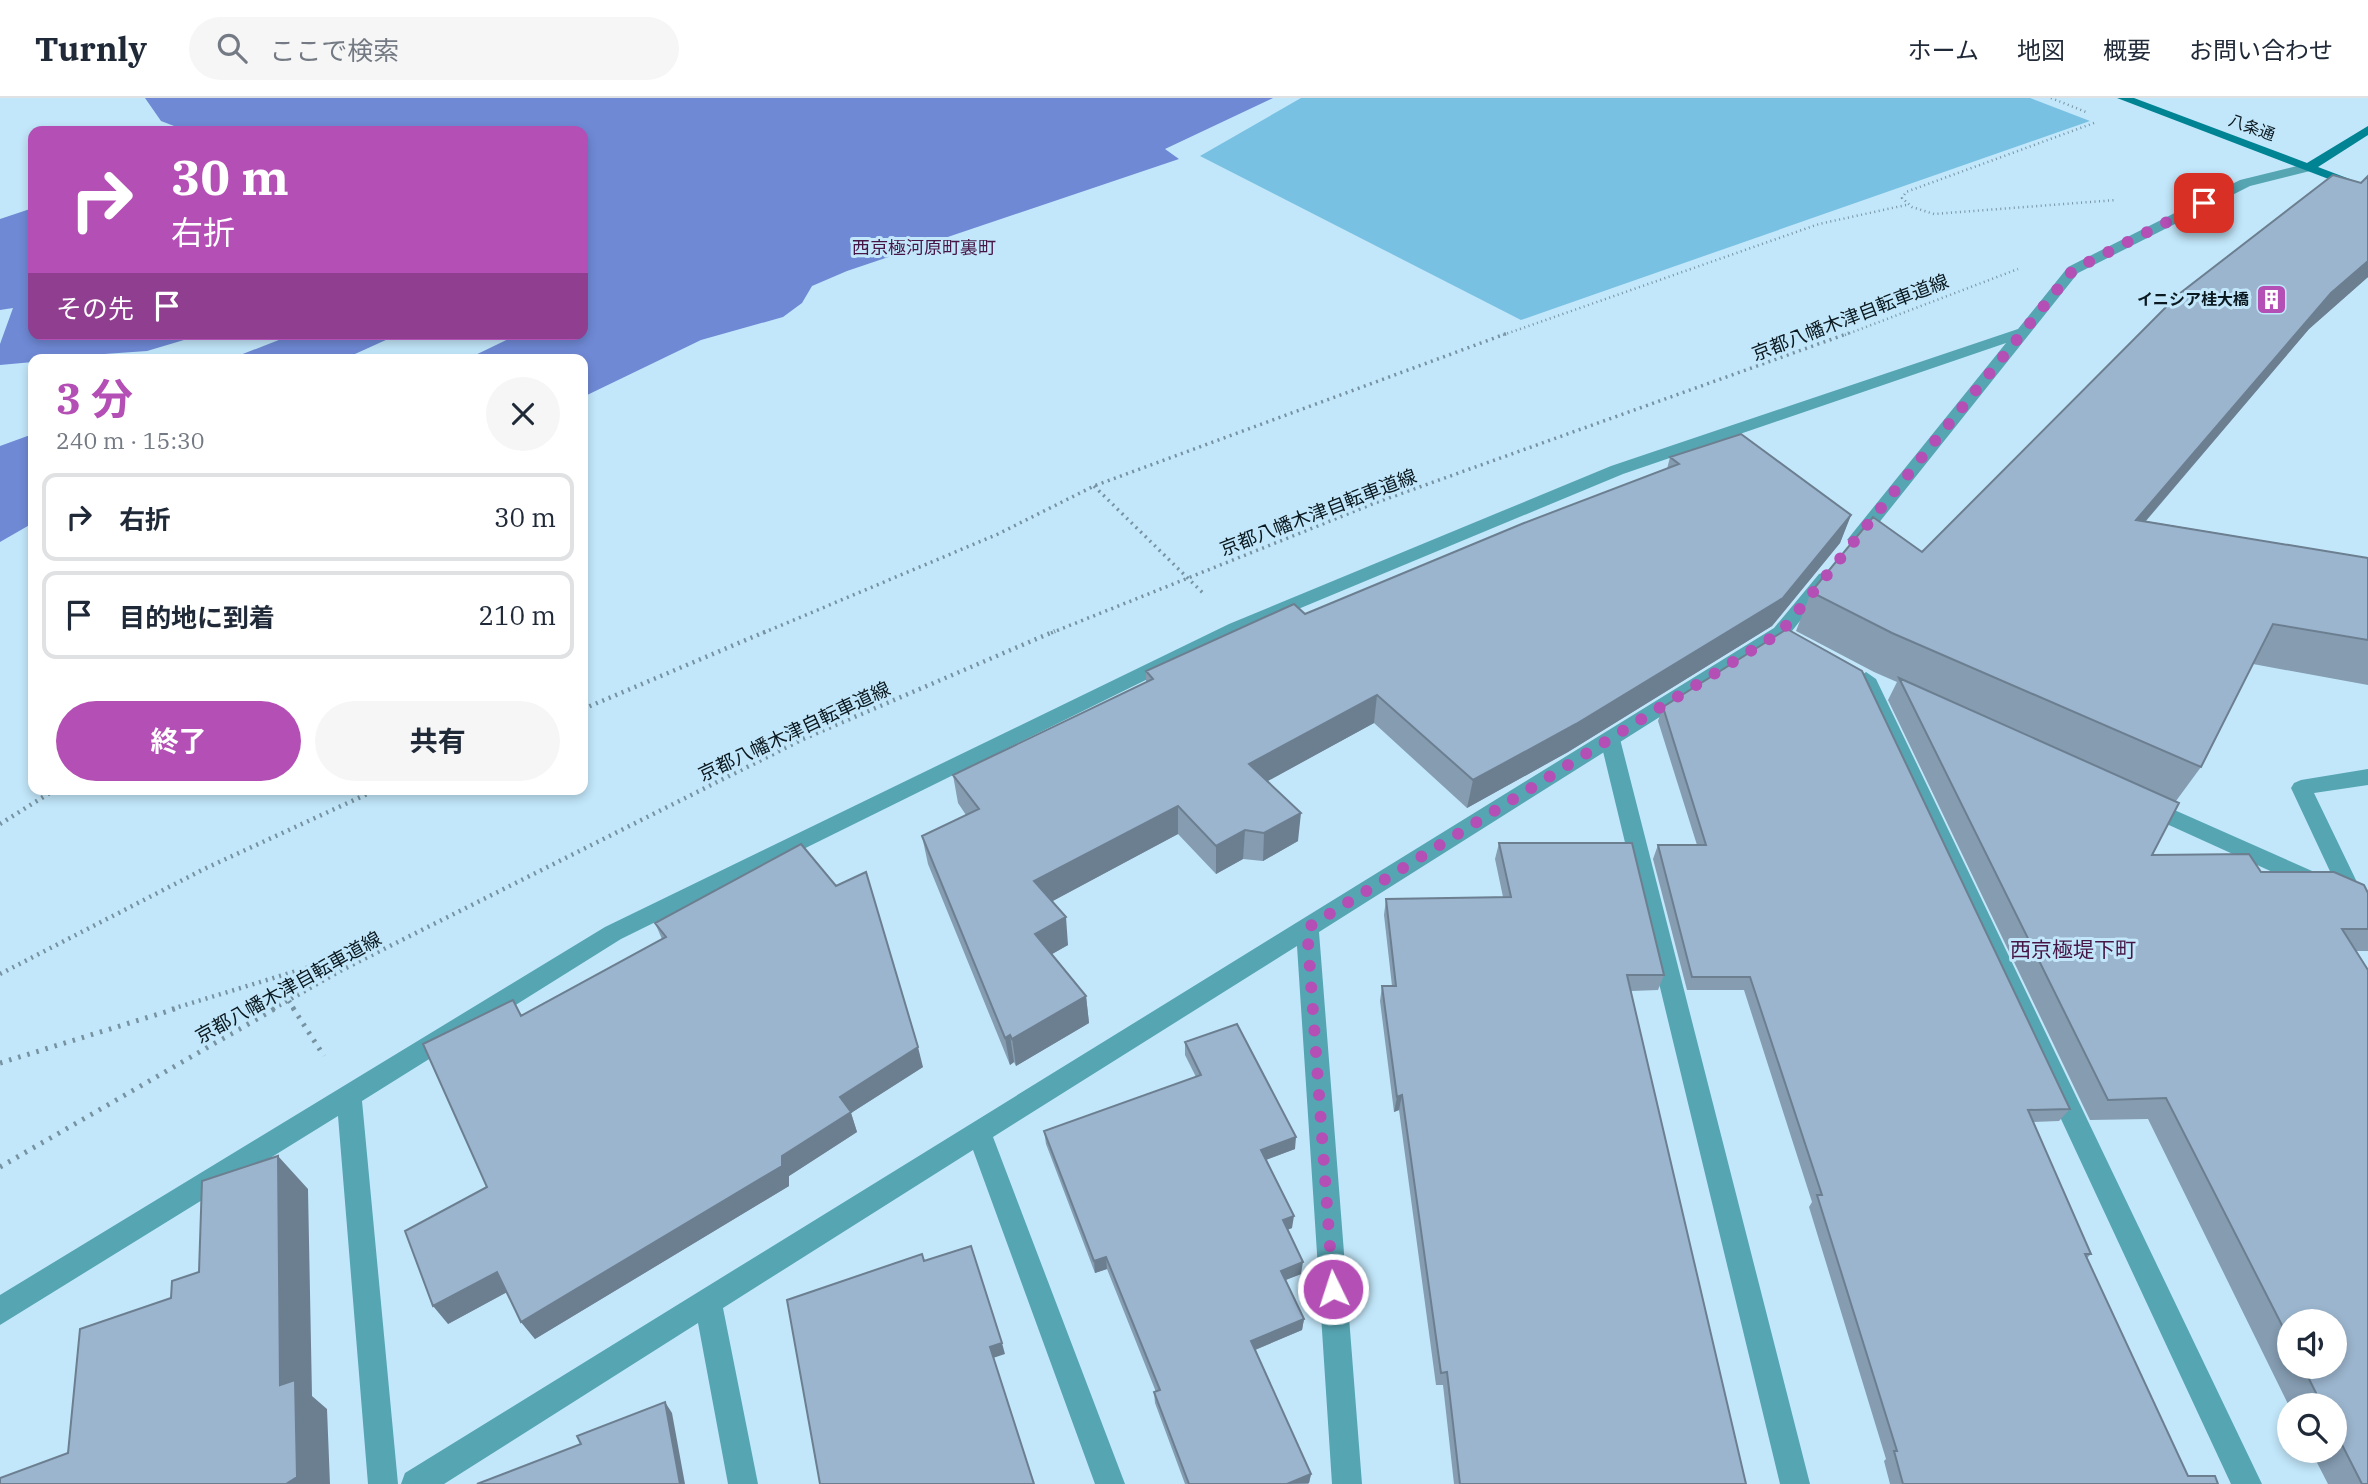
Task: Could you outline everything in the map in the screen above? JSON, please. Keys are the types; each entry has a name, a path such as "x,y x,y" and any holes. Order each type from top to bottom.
{"main road":[{"name":"八条通","path":"2123,98 2368,190"},
{"path":"2309,167 2368,130"}],"street":[{"path":"416,1484 1781,632 2027,331 2073,270 2245,183 2309,167"},
{"path":"0,1311 613,933 1236,628 1617,470 2027,331"},
{"path":"1781,632 1806,645"},
{"path":"1842,665 1891,690"},
{"path":"1866,679 2247,1484"},
{"path":"1610,739 1796,1484"},
{"path":"2368,777 2301,788 2368,929"},
{"path":"2129,798 2354,900"},
{"path":"1307,928 1347,1484"},
{"path":"349,1095 383,1484"},
{"path":"979,1133 1110,1484"},
{"path":"708,1302 743,1484"}],"path":[{"path":"1906,205 1902,198 1906,192 2094,124 2095,120 2084,111 2051,98"},
{"path":"588,707 998,534 1094,486 1603,298 1819,224 1906,205 1934,214 2127,199"},
{"name":"京都八幡木津自転車道線","path":"0,1167 340,971 803,739 1114,606 1375,503 1821,344 2029,264"},
{"path":"1094,486 1190,577 1199,589"},
{"path":"0,824 46,795"},
{"path":"0,974 204,869 365,795"},
{"path":"0,1063 306,968 340,971"},
{"path":"289,1001 330,1064"}],"shaded area":[{"path":"145,98 1273,98 1165,149 1179,159 847,271 812,286 802,303 783,317 701,340 588,395 588,354 477,354 507,340 588,340 588,126 174,126 161,121"},
{"path":"1301,98 2030,98 2090,121 1521,320 1200,156"},
{"path":"28,210 28,340 184,340 147,351 28,354 28,362 0,365 0,344 13,308 0,310 0,219"},
{"path":"279,340 386,340 355,354 243,354"},
{"path":"28,436 28,526 0,542 0,446"}],"building":[{"path":"2333,175 2361,183 2368,176 2368,261 2331,293 2136,520 2368,558 2368,640 2273,624 2201,767 1892,633 1811,592 1873,517 1922,552 2179,294"},
{"path":"1741,434 1851,515 1783,598 1576,724 1473,780 1377,695 1249,764 1301,813 1264,833 1245,830 1216,846 1178,806 1034,881 1066,917 1035,934 1086,996 1012,1039 1010,1035 1005,1038 922,836 979,809 953,775 1153,679 1146,671 1294,604 1305,614 1524,523 1679,464 1670,457"},
{"path":"1787,629 1862,671 2070,1109 2028,1110 2091,1254 2085,1254 2188,1476 2215,1476 2218,1484 1903,1484 1894,1451 1897,1451 1817,1195 1822,1195 1750,977 1692,977 1658,845 1706,845 1663,707"},
{"path":"1899,678 2179,803 2152,855 2249,854 2261,872 2334,872 2364,885 2368,893 2368,929 2342,929 2368,970 2368,1484 2362,1484 2347,1455 2347,1393 2316,1393 2309,1379 2347,1379 2347,1309 2277,1309 2277,1315 2166,1098 2108,1100"},
{"path":"1499,843 1632,843 1664,975 1627,975 1746,1484 1460,1484 1447,1372 1441,1373 1402,1095 1397,1097 1382,986 1396,986 1386,899 1511,897"},
{"path":"801,844 836,886 866,872 918,1047 840,1097 851,1112 782,1156 782,1166 521,1322 497,1272 433,1306 405,1231 487,1187 423,1044 513,1000 521,1016 666,937 655,923"},
{"path":"1237,1024 1296,1137 1261,1150 1294,1216 1283,1220 1303,1262 1281,1271 1304,1319 1251,1341 1311,1474 1287,1484 1189,1484 1154,1392 1160,1390 1106,1257 1094,1261 1044,1131 1201,1075 1185,1042"},
{"path":"278,1156 280,1385 295,1380 297,1477 286,1484 0,1484 0,1478 68,1453 80,1329 171,1298 172,1281 199,1272 202,1181"},
{"path":"971,1246 1002,1343 990,1347 1034,1484 820,1484 787,1300 922,1254 924,1261"},
{"path":"665,1402 680,1484 477,1484 581,1444 577,1436"}],"place":[{"name":"イニシア桂大橋","path":"2272,299"}],"district":[{"name":"西京極河原町裏町","path":"924,247"},
{"name":"西京極堤下町","path":"2073,949"}],"route":[{"path":"1333,1289 1307,928 1781,632 2027,331 2073,270 2204,203"}]}
